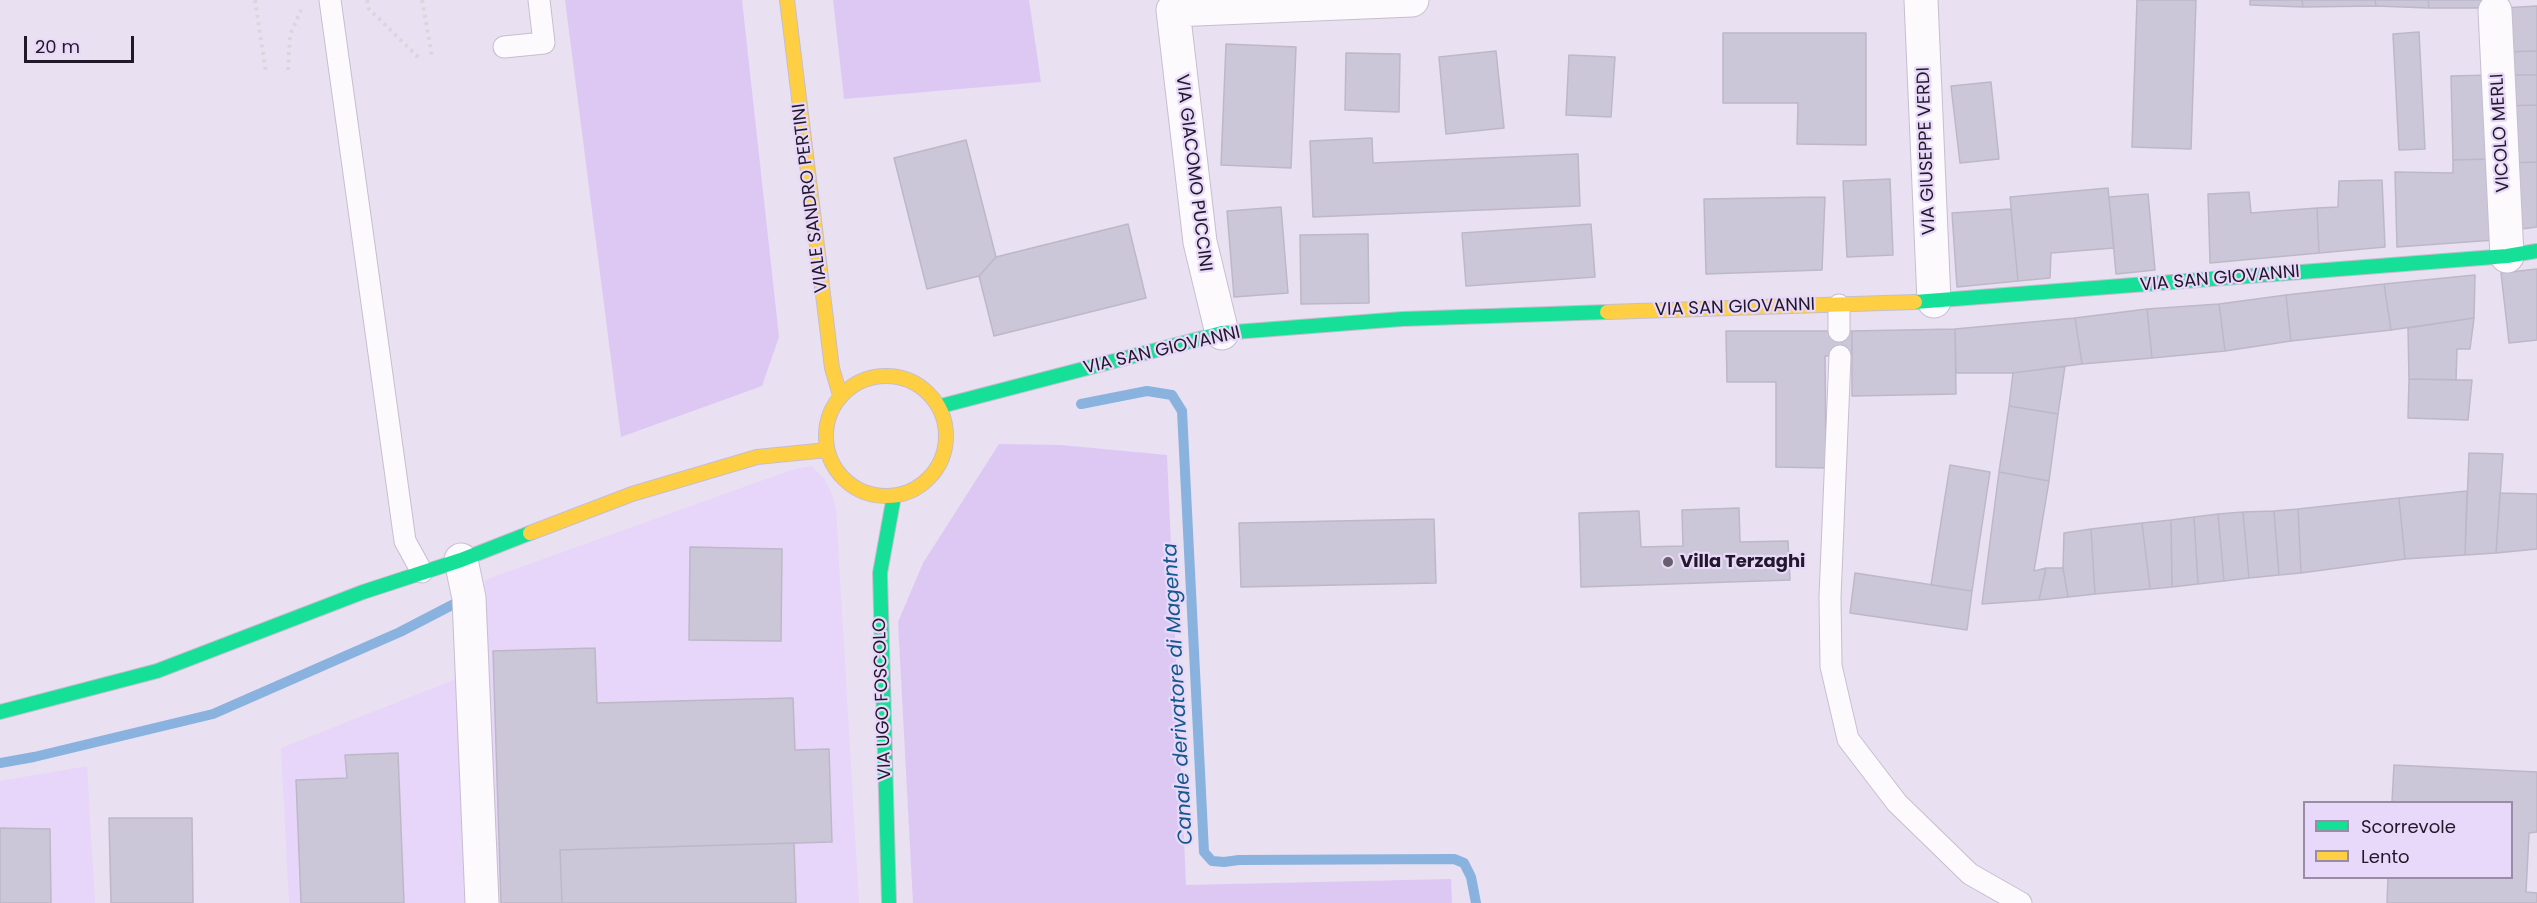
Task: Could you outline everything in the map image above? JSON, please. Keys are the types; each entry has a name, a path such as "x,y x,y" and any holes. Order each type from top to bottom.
{"street":[{"name":"VIALE SANDRO PERTINI","path":"787,0 832,368 840,395"},
{"name":"VIA GIACOMO PUCCINI","path":"1222,333 1200,242 1173,10 1412,0"},
{"name":"VIA GIUSEPPE VERDI","path":"1921,0 1934,301"},
{"name":"VICOLO MERLI","path":"2495,11 2522,253"},
{"name":"VIA SAN GIOVANNI","path":"941,406 1222,333 1402,319 1934,301 2522,253"},
{"path":"877,375 904,377 923,387 941,406 947,439 943,459 931,477 914,490 894,496 869,494 850,485 836,469 827,450 825,434 829,413 840,395 857,382 877,375"},
{"path":"0,712 157,671 363,592 461,560 632,494 757,457 827,450"},
{"name":"VIA UGO FOSCOLO","path":"889,903 880,573 894,496"},
{"path":"461,560 469,598 482,903"}],"lane":[{"path":"330,0 405,540 422,572"},
{"path":"504,47 544,44 539,0"},
{"path":"1839,304 1839,331"},
{"path":"1839,356 1830,609 1831,666 1848,739 1898,803 1970,874 2021,903"}],"path":[{"path":"255,0 266,73"},
{"path":"367,0 369,9 419,58"},
{"path":"422,0 432,56"},
{"path":"288,70 290,35 302,9"}],"shaded area":[{"path":"565,0 742,0 779,337 762,386 621,437"},
{"path":"833,0 1029,0 1041,82 844,99"},
{"path":"999,444 1061,445 1167,455 1186,885 1451,879 1452,903 913,903 898,622 923,563"},
{"path":"811,466 823,477 832,493 836,510 859,903 289,903 281,748 489,666 485,580 791,470"},
{"path":"87,766 95,903 0,903 0,781"}],"building":[{"path":"2137,0 2196,0 2191,149 2132,147"},
{"path":"2250,0 2302,0 2303,7 2250,5"},
{"path":"2302,0 2375,0 2376,6 2303,7"},
{"path":"2375,0 2428,0 2429,8 2376,6"},
{"path":"2428,0 2501,0 2502,8 2429,8"},
{"path":"2537,6 2537,51 2504,52 2502,8"},
{"path":"2419,32 2425,149 2399,150 2393,34"},
{"path":"1723,33 1866,33 1866,145 1797,144 1798,103 1723,103"},
{"path":"1226,44 1296,47 1291,168 1221,165"},
{"path":"1496,51 1504,128 1446,134 1439,57"},
{"path":"2537,51 2537,75 2505,75 2504,52"},
{"path":"1346,53 1400,54 1399,112 1345,110"},
{"path":"1569,55 1615,57 1611,117 1566,115"},
{"path":"2490,75 2491,159 2453,160 2451,76"},
{"path":"2505,75 2537,75 2537,105 2507,106"},
{"path":"1991,82 1999,159 1960,163 1951,86"},
{"path":"2537,105 2537,162 2509,163 2507,106"},
{"path":"1372,138 1373,163 1578,154 1580,206 1313,217 1310,141"},
{"path":"966,140 996,257 979,276 927,289 894,158"},
{"path":"2491,159 2495,240 2397,247 2395,172 2453,173 2453,160"},
{"path":"2537,162 2537,227 2513,230 2509,163"},
{"path":"1890,179 1893,255 1847,257 1843,181"},
{"path":"2382,180 2385,247 2319,253 2317,208 2338,207 2339,181"},
{"path":"2108,188 2114,248 2051,253 2050,278 2018,281 2010,197"},
{"path":"2249,192 2251,213 2317,208 2319,253 2210,263 2208,194"},
{"path":"2148,194 2155,270 2116,274 2109,197"},
{"path":"1825,197 1822,270 1706,274 1704,199"},
{"path":"1281,207 1288,293 1234,297 1227,211"},
{"path":"2011,209 2018,281 1957,287 1952,213"},
{"path":"1128,224 1146,298 994,336 979,276 996,257"},
{"path":"1591,224 1595,277 1466,286 1462,233"},
{"path":"1368,234 1369,303 1301,304 1300,235"},
{"path":"2537,269 2537,340 2509,343 2501,273"},
{"path":"2475,275 2474,318 2391,330 2384,284"},
{"path":"2384,284 2391,330 2291,341 2286,295"},
{"path":"2286,295 2291,341 2225,351 2219,304"},
{"path":"2219,304 2225,351 2152,358 2147,309"},
{"path":"2147,309 2152,358 2082,364 2075,318"},
{"path":"2075,318 2082,364 2013,373 1956,373 1955,329"},
{"path":"2474,318 2470,349 2457,349 2456,380 2409,379 2408,328"},
{"path":"1955,329 1956,394 1852,396 1852,331"},
{"path":"1726,331 1852,331 1852,356 1825,356 1826,468 1776,467 1776,382 1727,382"},
{"path":"2065,366 2058,414 2009,406 2013,373"},
{"path":"2409,379 2472,380 2468,420 2408,418"},
{"path":"2009,406 2058,414 2049,481 1999,472"},
{"path":"2469,453 2503,454 2496,553 2465,555"},
{"path":"1950,465 1990,472 1972,591 1931,585"},
{"path":"1999,472 2049,481 2034,571 2046,568 2039,600 1982,604"},
{"path":"2467,491 2465,555 2405,559 2399,498"},
{"path":"2500,493 2537,494 2537,549 2496,553"},
{"path":"2399,498 2405,559 2301,573 2298,509"},
{"path":"1739,508 1740,542 1788,541 1790,580 1581,587 1579,513 1639,511 1641,547 1683,546 1682,510"},
{"path":"2298,509 2301,573 2279,575 2274,511"},
{"path":"2274,511 2279,575 2249,578 2243,512"},
{"path":"2243,512 2249,578 2224,581 2218,514"},
{"path":"2218,514 2224,581 2198,584 2194,517"},
{"path":"2194,517 2198,584 2172,587 2171,520"},
{"path":"1434,519 1436,583 1241,587 1239,523"},
{"path":"2171,520 2172,587 2150,589 2142,523"},
{"path":"2142,523 2150,589 2095,594 2091,529"},
{"path":"2091,529 2095,594 2068,597 2063,568 2064,533"},
{"path":"690,547 782,549 781,641 689,640"},
{"path":"2046,568 2063,568 2068,597 2039,600"},
{"path":"1855,573 1972,591 1967,630 1850,613"},
{"path":"595,648 597,703 793,698 795,750 829,749 832,842 560,850 562,903 501,903 493,651"},
{"path":"398,753 404,903 301,903 296,780 347,778 345,755"},
{"path":"2394,765 2537,772 2537,832 2529,833 2526,892 2537,893 2537,903 2387,903 2388,879 2513,879 2513,801 2392,801"},
{"path":"109,818 192,818 193,903 111,903"},
{"path":"0,828 50,829 51,903 0,903"},
{"path":"794,843 796,903 562,903 560,850"}],"waterway":[{"name":"Canale derivatore di Magenta","path":"1081,404 1147,391 1172,395 1182,411 1204,852 1212,861 1224,862 1239,860 1454,859 1464,863 1471,877 1476,903"},
{"path":"0,763 213,714 400,632 454,604"}],"traffic: fast":[{"path":"1915,302 2507,256 2537,251"},
{"path":"941,406 1222,333 1402,319 1607,312"},
{"path":"889,903 880,573 894,496"},
{"path":"0,712 157,671 363,592 461,560 530,533"}],"traffic: slow":[{"path":"787,0 832,368 840,395"},
{"path":"1607,312 1915,302"},
{"path":"886,376 909,380 929,393 942,413 946,436 942,459 929,479 909,492 886,496 863,492 843,479 830,459 826,436 830,413 843,393 863,380 886,376"},
{"path":"530,533 632,494 757,457 827,450"}],"place":[{"name":"Villa Terzaghi","path":"1668,562"}]}
